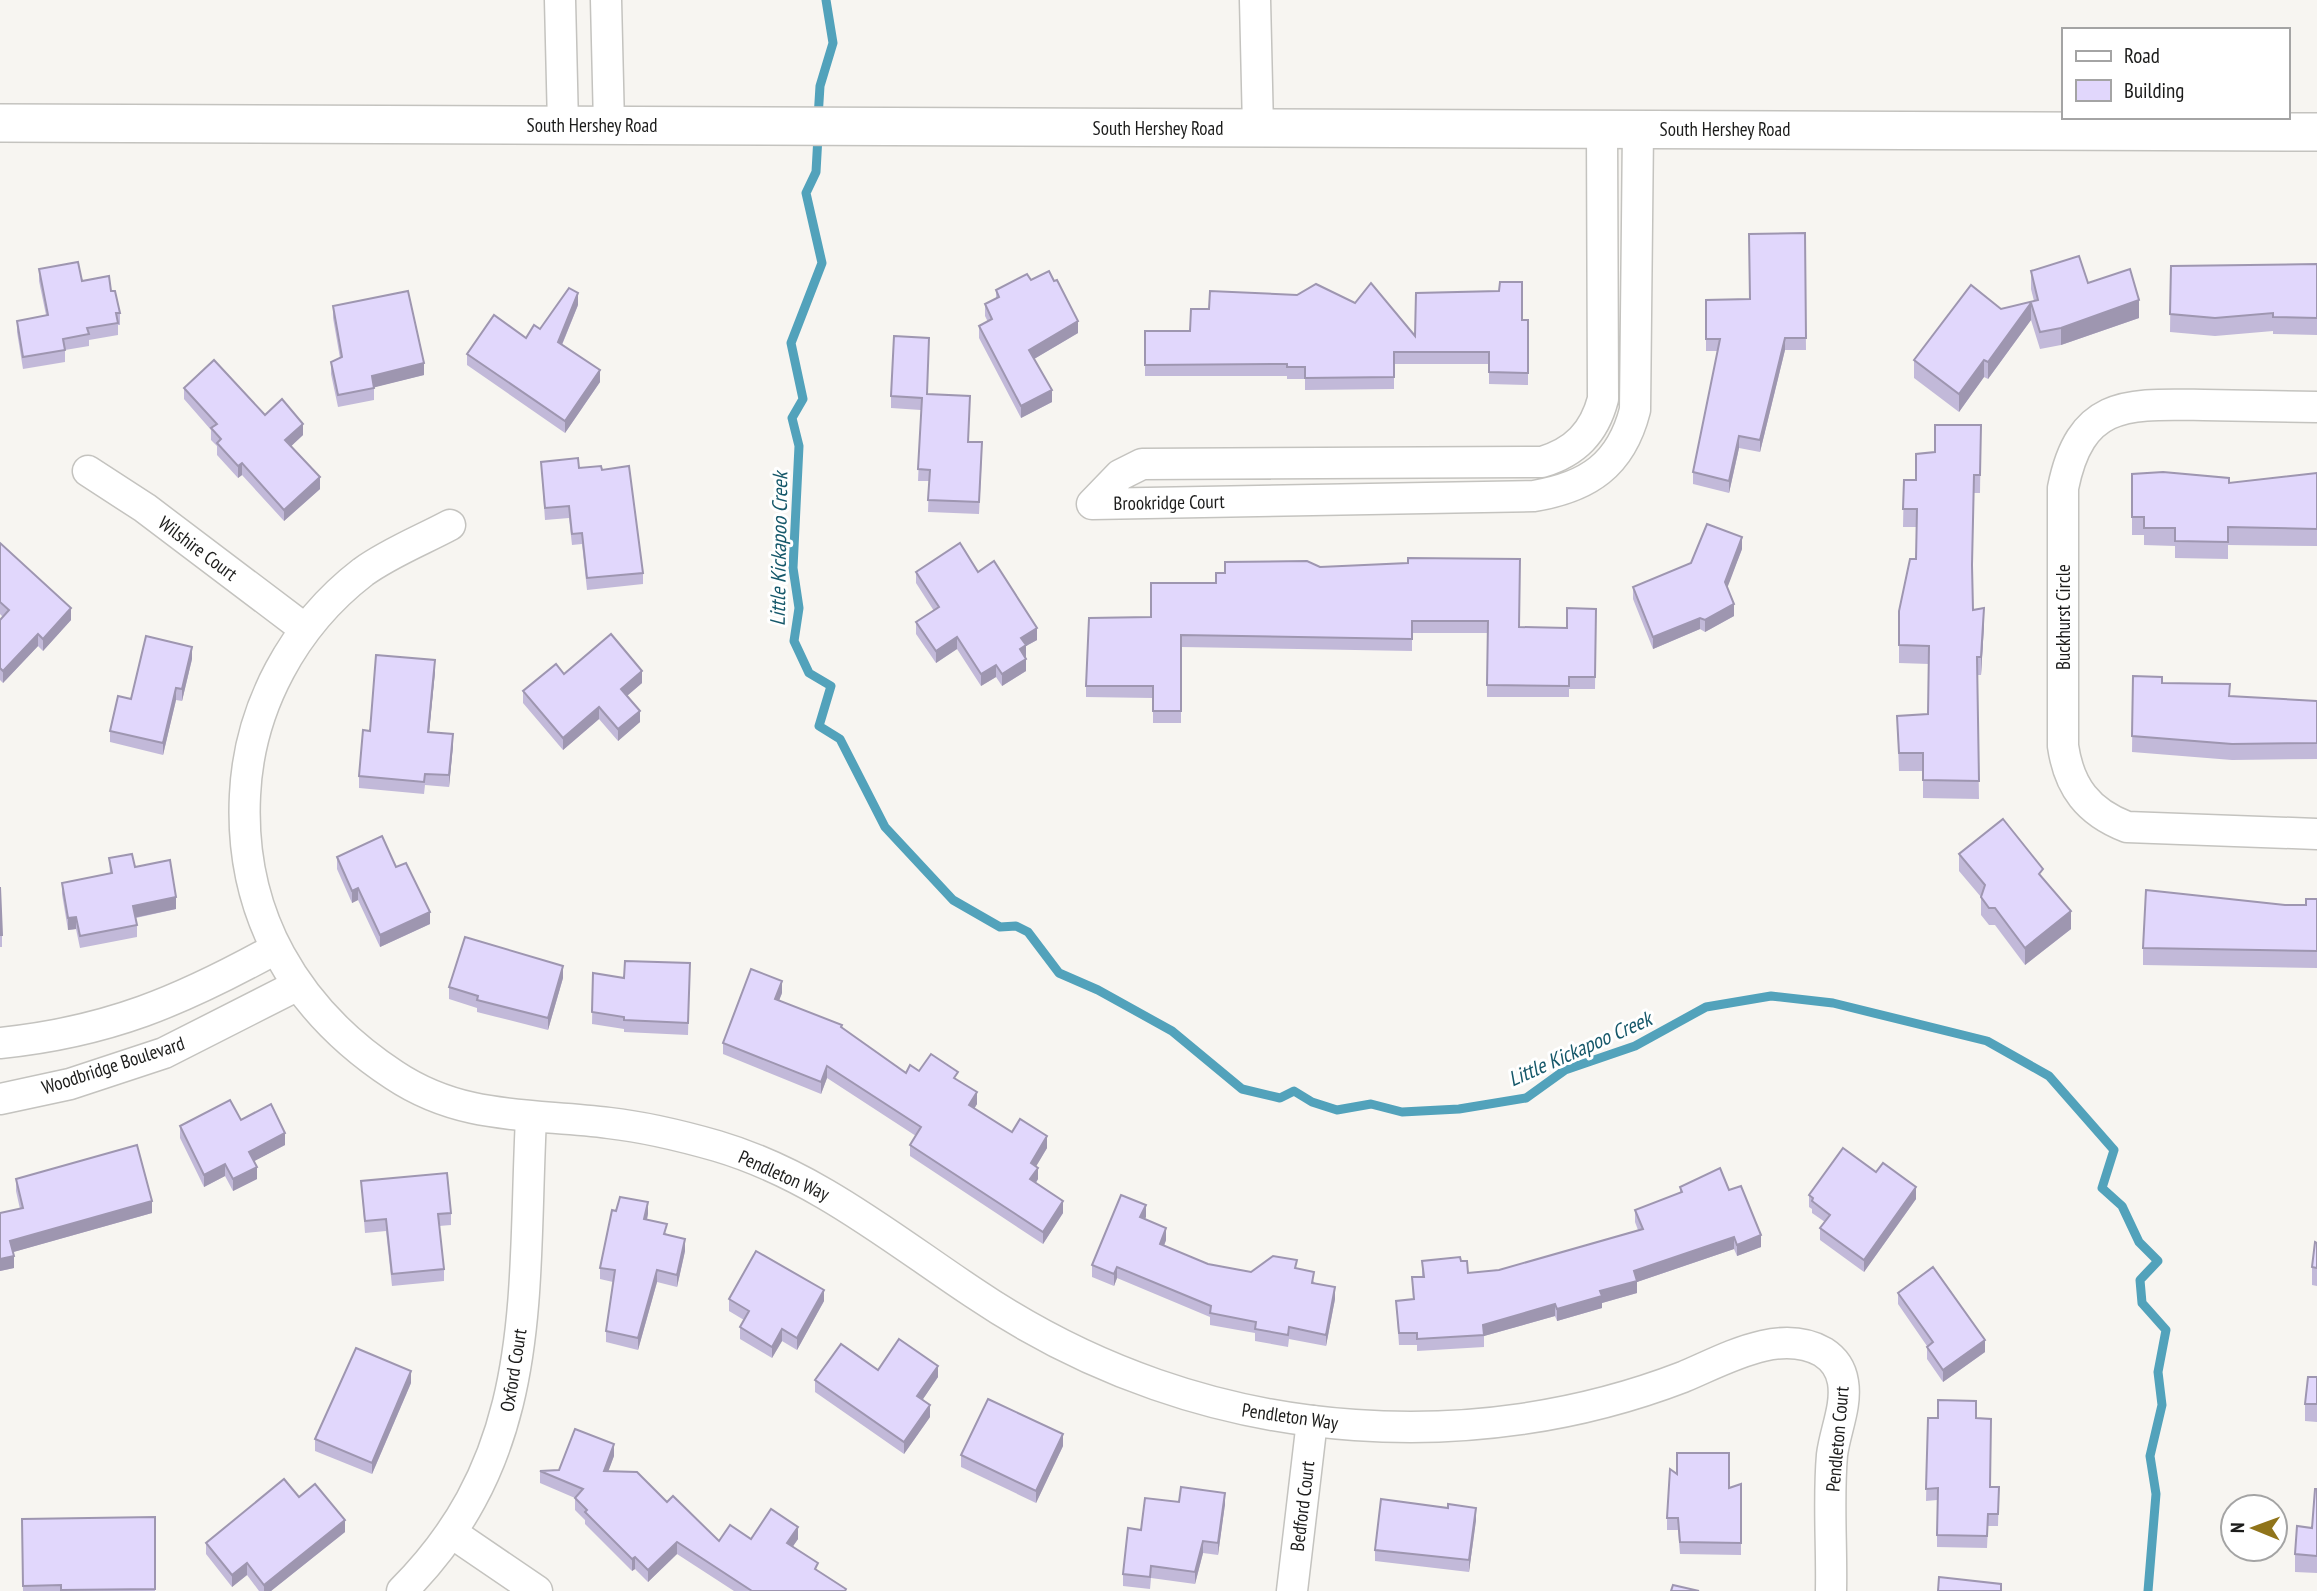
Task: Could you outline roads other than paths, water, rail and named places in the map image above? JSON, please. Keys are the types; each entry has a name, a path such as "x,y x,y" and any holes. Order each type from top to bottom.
{"main road":[{"name":"South Hershey Road","path":"0,123 2317,132"}],"street":[{"path":"560,0 563,125"},
{"path":"606,0 609,125"},
{"path":"1255,0 1258,128"},
{"name":"Brookridge Court","path":"1602,129 1603,379 1598,417 1577,445 1561,456 1542,462 1142,464 1120,475 1092,504 1494,496 1559,492 1592,477 1623,443 1635,410 1638,129"},
{"path":"1603,379 1637,379"},
{"name":"Buckhurst Circle","path":"2317,407 2129,406 2099,420 2081,437 2069,459 2063,488 2063,733 2071,782 2081,797 2109,820 2145,829 2317,834"},
{"path":"1492,462 1494,496"},
{"path":"1291,463 1292,500"},
{"name":"Wilshire Court","path":"88,471 145,508 305,629"},
{"name":"Pendleton Way","path":"450,525 367,569 305,629 286,657 266,700 255,731 246,780 244,813 252,883 275,949 298,985 347,1039 396,1076 442,1100 475,1110 531,1118 608,1123 684,1137 765,1164 837,1199 1032,1329 1108,1367 1211,1403 1281,1418 1404,1426 1494,1423 1542,1416 1635,1393 1757,1348 1795,1342 1809,1347"},
{"name":"Woodbridge Boulevard","path":"0,1043 51,1038 137,1016 218,980 275,949"},
{"name":"Woodbridge Boulevard","path":"0,1099 70,1083 164,1053 298,985"},
{"name":"Oxford Court","path":"402,1591 427,1566 452,1533 473,1498 500,1435 511,1401 520,1345 531,1118"},
{"name":"Pendleton Court","path":"1809,1347 1825,1353 1838,1365 1843,1382 1832,1454 1831,1591"},
{"name":"Bedford Court","path":"1292,1591 1312,1421"},
{"path":"452,1533 537,1591"}],"waterway":[{"name":"Little Kickapoo Creek","path":"818,118 820,86 833,43 826,0"},
{"name":"Little Kickapoo Creek","path":"818,136 816,172 806,193 822,263 791,343 803,399 792,418 799,446 793,568 799,608 794,641 809,673 831,686 819,726 840,739 885,827 953,900 1000,927 1016,926 1028,932 1059,973 1098,990 1172,1031 1242,1089 1280,1098 1294,1091 1312,1102 1337,1110 1371,1104 1402,1112 1459,1109 1526,1098 1565,1070 1635,1046 1706,1007 1771,996 1833,1003 1987,1041 2049,1076 2114,1150 2102,1188 2122,1206 2139,1242 2158,1261 2140,1280 2142,1303 2166,1330 2158,1372 2162,1405 2150,1456 2156,1494 2148,1591"}]}
